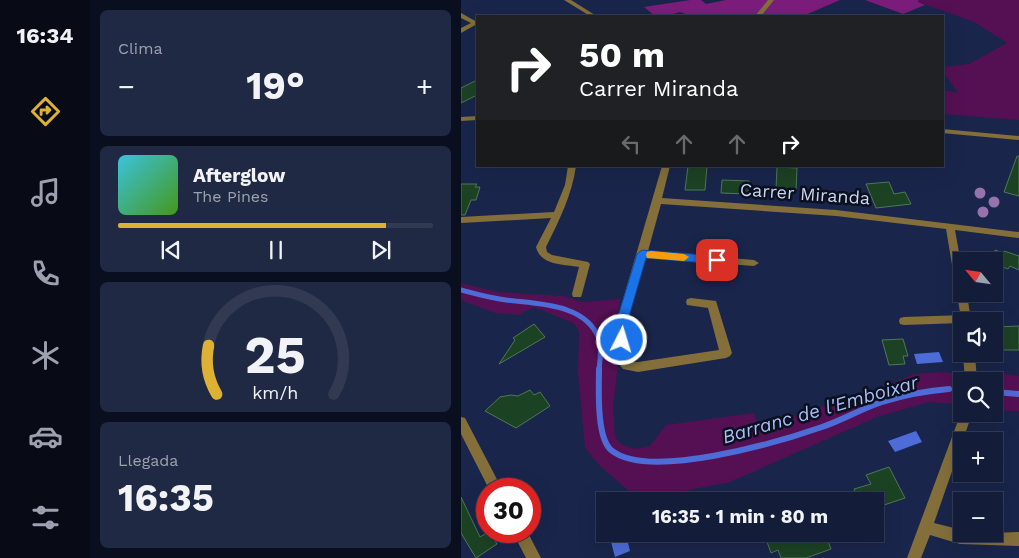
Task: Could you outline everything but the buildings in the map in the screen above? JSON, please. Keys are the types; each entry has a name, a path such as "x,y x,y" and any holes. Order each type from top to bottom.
{"street":[{"path":"567,0 590,15"},
{"path":"759,15 771,0"},
{"path":"461,15 475,23 461,30"},
{"path":"461,119 476,118"},
{"path":"944,131 1019,138"},
{"path":"572,167 569,185 541,247 543,254 549,258 585,264 577,294"},
{"path":"666,167 625,313 622,361 627,366 639,368 726,354 712,304 691,302"},
{"name":"Carrer Miranda","path":"657,201 836,213 1019,235"},
{"path":"461,220 557,215"},
{"path":"951,226 965,312"},
{"path":"642,254 754,263"},
{"path":"904,321 953,320"},
{"path":"461,422 490,478"},
{"path":"915,558 963,422"},
{"path":"926,526 944,534 959,537 1019,540"},
{"path":"525,543 533,558"}],"shaded area":[{"path":"690,0 701,0 706,4 726,0 840,0 805,15 688,15 680,12 670,15 654,15 644,7"},
{"path":"865,0 918,0 918,2 925,5 903,14"},
{"path":"918,0 1019,0 1019,120 944,114 944,90 958,93 944,74 944,67 969,64 1007,43 974,22 918,2"},
{"path":"461,283 497,292 563,296 582,302 620,299 615,354 618,365 613,407 615,438 623,445 631,448 650,446 666,425 754,413 758,427 879,389 914,374 943,372 953,373 953,404 929,402 877,417 730,482 679,492 630,492 600,466 585,448 578,372 579,331 573,323 534,307 519,315 495,313 461,300"},
{"path":"1003,374 1019,376 1019,411 1003,410"}],"water":[{"path":"939,352 943,362 917,364 914,354"},
{"path":"916,431 922,442 895,452 888,441"},
{"path":"611,542 628,542 630,551 615,557"}],"waterway":[{"name":"Barranc de l'Emboixar","path":"461,290 494,298 546,305 572,312 583,318 593,327 599,339 601,350 599,370"},
{"name":"Barranc de l'Emboixar","path":"599,370 599,411 606,444 611,450 629,459 654,462 714,456 746,449 822,427 890,400 949,389"},
{"name":"Barranc de l'Emboixar","path":"1003,393 1019,394"}],"slow traffic":[{"path":"651,255 684,257"}],"route":[{"path":"622,340 628,299 642,254 717,260"}]}
